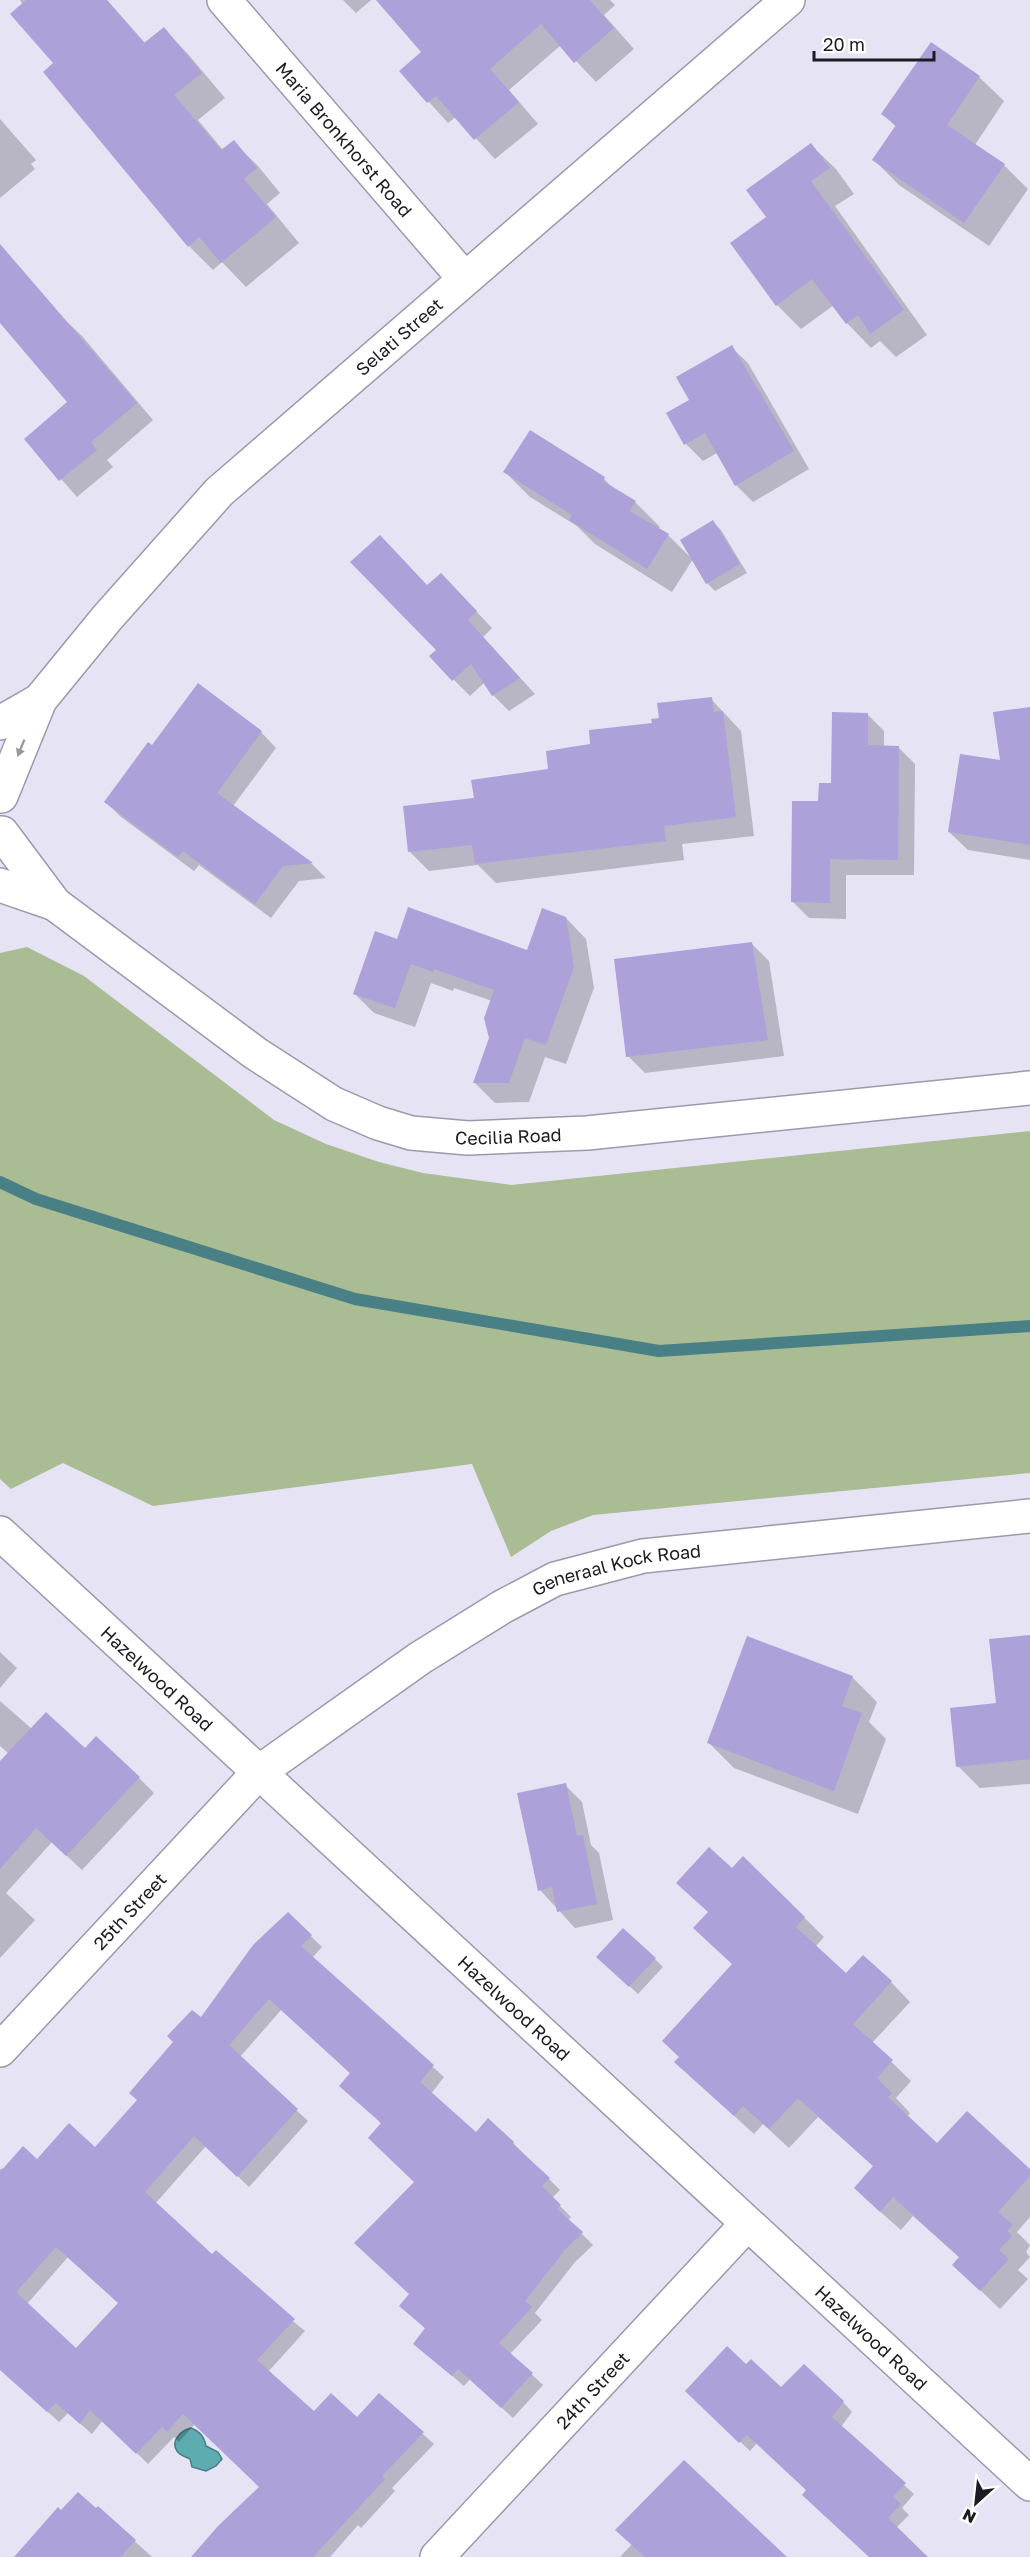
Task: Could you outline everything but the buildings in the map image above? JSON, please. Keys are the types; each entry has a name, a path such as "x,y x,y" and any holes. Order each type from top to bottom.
{"street":[{"name":"Maria Bronkhorst Road","path":"224,0 464,278"},
{"name":"Selati Street","path":"1,795 40,700 107,618 219,492 788,0"},
{"name":"Selati Street","path":"0,723 40,700"},
{"path":"1,795 5,814 1,835"},
{"name":"Cecilia Road","path":"1,835 55,904 255,1053 334,1104 378,1124 411,1132 468,1138 587,1133 1030,1088"},
{"name":"Cecilia Road","path":"0,885 55,904"},
{"name":"Generaal Kock Road","path":"259,1772 420,1658 502,1607 555,1579 643,1556 1030,1516"},
{"name":"Hazelwood Road","path":"0,1533 1030,2484"},
{"name":"25th Street","path":"0,2050 259,1772"},
{"name":"24th Street","path":"437,2557 747,2224"}],"shaded area":[{"path":"27,947 84,976 274,1120 326,1144 379,1162 423,1173 511,1185 1030,1131 1030,1473 593,1515 551,1531 511,1557 472,1464 153,1506 63,1463 11,1489 0,1479 0,953"},
{"path":"191,2428 201,2435 206,2446 218,2452 222,2459 216,2466 206,2471 192,2467 190,2459 179,2454 175,2447 178,2436"}],"waterway":[{"path":"0,1182 36,1199 355,1299 659,1351 1030,1326"}]}
